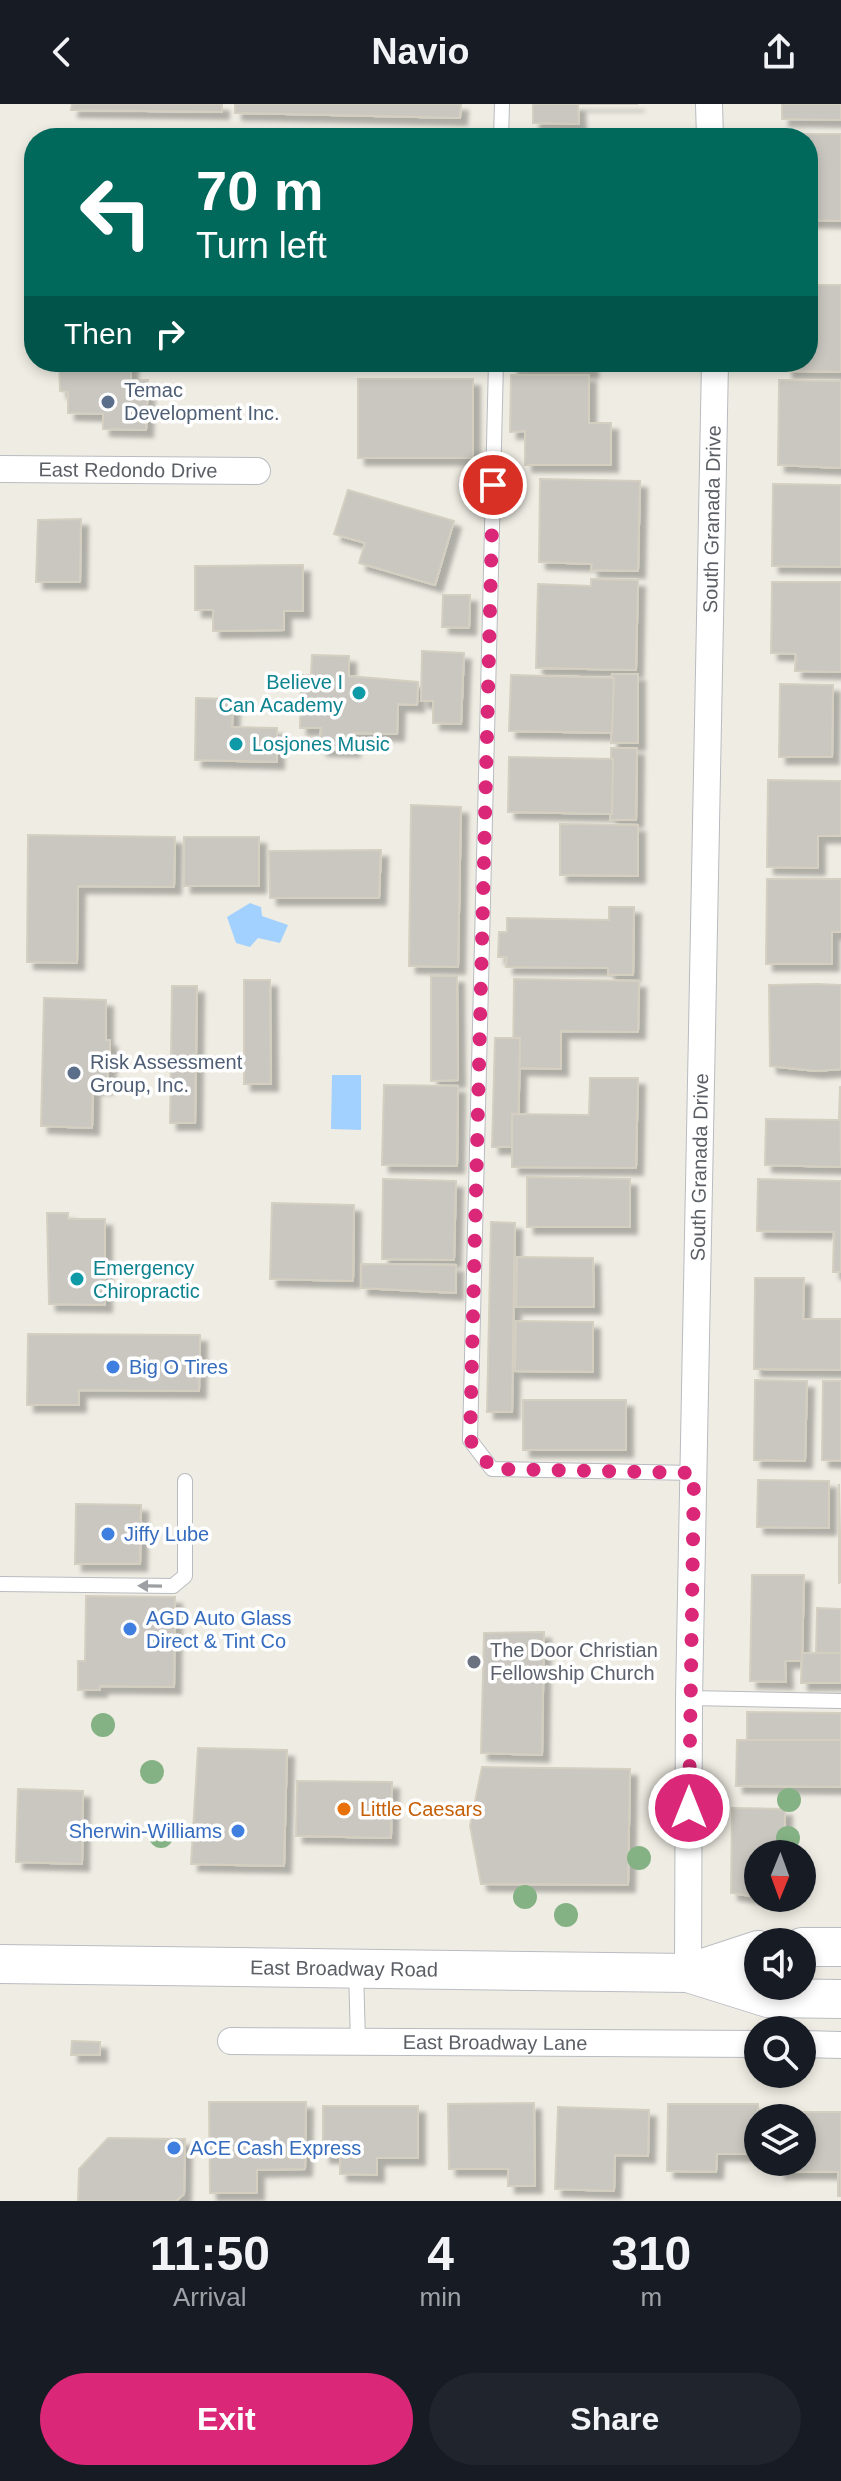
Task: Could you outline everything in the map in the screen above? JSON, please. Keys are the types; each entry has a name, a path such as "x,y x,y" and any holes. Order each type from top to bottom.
{"main road":[{"path":"816,1947 841,1947"},
{"name":"East Broadway Road","path":"688,1973 744,1955"},
{"name":"East Broadway Road","path":"0,1964 688,1973 768,1998 841,1999"}],"street":[{"path":"709,104 710,128"},
{"name":"South Granada Drive","path":"688,1973 689,1698 715,372"},
{"name":"East Redondo Drive","path":"0,469 257,471"},
{"name":"East Broadway Lane","path":"231,2041 744,2044"},
{"path":"816,2044 841,2045"}],"lane":[{"path":"501,128 502,104"},
{"path":"496,372 470,1440 492,1469 694,1473"},
{"path":"0,1584 173,1586 185,1576 185,1481"},
{"path":"689,1698 841,1701"},
{"path":"356,1969 358,2042"}],"water":[{"path":"250,903 261,907 262,916 288,925 280,943 258,938 250,947 236,943 227,917"},
{"path":"332,1075 361,1075 361,1130 331,1129"}],"building":[{"path":"72,104 222,104 222,112 71,110"},
{"path":"235,104 461,104 460,118 235,113"},
{"path":"533,104 578,104 579,124 533,123"},
{"path":"782,104 841,104 841,120 782,119"},
{"path":"818,134 841,134 841,221 818,220"},
{"path":"818,285 841,285 841,372 818,372"},
{"name":"Temac Development Inc.","path":"59,372 131,372 131,380 148,380 146,430 103,429 103,414 68,413 68,392 60,391"},
{"path":"511,375 589,375 589,423 611,423 611,465 525,465 525,431 510,432"},
{"path":"358,379 473,379 473,458 358,458"},
{"path":"779,380 841,381 841,468 778,465"},
{"path":"540,479 640,481 638,571 591,570 592,564 539,562"},
{"path":"773,484 841,485 841,567 772,566"},
{"path":"348,490 454,521 435,585 359,563 365,543 334,534"},
{"path":"81,519 80,582 36,582 38,520"},
{"path":"303,565 303,611 284,611 284,630 213,631 213,610 195,610 195,566"},
{"path":"591,579 638,580 636,670 536,668 538,584 591,586"},
{"path":"772,582 841,582 841,672 795,671 796,654 771,653"},
{"path":"443,595 470,595 469,628 442,627"},
{"path":"422,651 464,653 461,724 433,723 433,701 421,701"},
{"name":"Believe I Can Academy","path":"312,655 349,656 349,676 418,682 417,705 398,704 397,734 354,733 353,750 320,749 321,728 300,728 301,675 311,675"},
{"path":"612,674 638,674 638,743 611,743"},
{"path":"511,675 614,678 612,733 509,731"},
{"path":"780,684 833,685 832,757 779,757"},
{"name":"Losjones Music","path":"196,698 233,699 232,727 277,728 277,762 195,760"},
{"path":"611,748 637,748 636,820 610,820"},
{"path":"509,757 613,759 612,814 508,812"},
{"path":"768,780 841,781 841,836 818,836 818,868 767,867"},
{"path":"411,805 461,807 458,967 409,966"},
{"path":"560,824 638,825 638,876 560,875"},
{"path":"28,835 175,837 174,887 78,886 77,963 27,962"},
{"path":"184,837 259,837 259,886 184,886"},
{"path":"381,850 379,898 270,898 269,851"},
{"path":"767,879 841,879 841,932 832,932 832,964 766,964"},
{"path":"609,907 634,907 633,975 608,975 608,968 506,967 507,957 498,957 499,932 507,932 507,918 609,920"},
{"path":"431,976 457,976 458,1080 431,1081"},
{"path":"514,979 639,981 638,1032 561,1031 561,1069 513,1068"},
{"path":"244,980 270,980 271,1084 244,1084"},
{"path":"769,985 841,985 841,1069 816,1071 770,1066"},
{"path":"172,986 197,986 195,1123 170,1123"},
{"name":"Risk Assessment Group, Inc.","path":"44,998 106,1000 106,1040 110,1040 110,1059 106,1087 93,1087 92,1128 41,1126"},
{"path":"495,1038 520,1038 518,1147 492,1147"},
{"path":"590,1078 638,1078 636,1168 512,1167 512,1114 589,1115"},
{"path":"384,1085 458,1086 457,1166 382,1165"},
{"path":"840,1086 841,1167 765,1165 766,1119 839,1120"},
{"path":"527,1177 630,1179 630,1227 527,1227"},
{"path":"383,1179 456,1181 454,1260 382,1259"},
{"path":"758,1179 841,1181 841,1272 833,1272 834,1232 757,1231"},
{"path":"272,1203 354,1205 353,1281 270,1279"},
{"name":"Emergency Chiropractic","path":"47,1213 68,1213 68,1219 105,1219 105,1305 49,1304"},
{"path":"491,1222 515,1223 512,1412 487,1412"},
{"path":"517,1257 593,1258 594,1307 516,1307"},
{"path":"361,1264 456,1265 456,1293 361,1288"},
{"path":"755,1278 804,1278 803,1319 841,1319 841,1370 754,1369"},
{"path":"516,1321 593,1322 593,1372 515,1371"},
{"name":"Big O Tires","path":"28,1334 200,1335 199,1391 79,1390 79,1405 27,1405"},
{"path":"755,1380 807,1381 805,1461 754,1460"},
{"path":"823,1381 841,1381 841,1461 822,1460"},
{"path":"523,1400 626,1400 626,1450 523,1450"},
{"path":"758,1480 829,1481 829,1528 757,1527"},
{"path":"839,1484 841,1582 839,1583"},
{"name":"Jiffy Lube","path":"76,1504 141,1505 140,1564 75,1564"},
{"path":"752,1575 804,1575 802,1661 785,1661 786,1682 750,1681"},
{"name":"AGD Auto Glass Direct & Tint Co","path":"86,1596 175,1597 174,1687 100,1686 100,1690 78,1690 78,1661 85,1661"},
{"path":"817,1608 841,1609 841,1653 816,1653"},
{"path":"544,1632 542,1755 481,1753 484,1633"},
{"path":"802,1653 841,1653 841,1683 801,1683"},
{"path":"747,1712 841,1713 841,1744 747,1742"},
{"path":"737,1740 841,1740 841,1787 736,1786"},
{"name":"Sherwin-Williams","path":"198,1748 287,1750 284,1866 191,1864"},
{"path":"482,1767 630,1769 628,1885 481,1884 470,1826"},
{"name":"Little Caesars","path":"297,1781 392,1782 391,1838 296,1836"},
{"path":"18,1789 83,1791 82,1864 16,1862"},
{"path":"732,1808 785,1809 785,1840 744,1840 744,1895 731,1893"},
{"path":"72,2041 100,2042 100,2055 71,2055"},
{"path":"209,2102 306,2102 305,2169 257,2170 257,2193 210,2193"},
{"path":"534,2103 535,2186 508,2186 508,2169 449,2169 448,2104"},
{"path":"668,2104 744,2104 744,2154 717,2154 716,2172 667,2171"},
{"path":"323,2106 418,2106 418,2158 377,2158 377,2175 340,2174 340,2156 323,2156"},
{"path":"558,2107 649,2110 648,2156 615,2155 614,2191 555,2189"},
{"path":"816,2112 841,2112 841,2196 838,2196 838,2172 816,2172"},
{"path":"108,2138 185,2139 184,2194 176,2201 78,2201 79,2169"}],"place":[{"name":"Temac Development Inc.","path":"108,402"},
{"name":"Believe I Can Academy","path":"359,693"},
{"name":"Losjones Music","path":"236,744"},
{"name":"Risk Assessment Group, Inc.","path":"74,1073"},
{"name":"Emergency Chiropractic","path":"77,1279"},
{"name":"Big O Tires","path":"113,1367"},
{"name":"Jiffy Lube","path":"108,1534"},
{"name":"AGD Auto Glass Direct & Tint Co","path":"130,1629"},
{"name":"The Door Christian Fellowship Church","path":"474,1662"},
{"name":"Little Caesars","path":"344,1809"},
{"name":"Sherwin-Williams","path":"238,1831"},
{"name":"ACE Cash Express","path":"174,2148"}],"route":[{"path":"493,485 470,1440 492,1469 694,1473 689,1808"}]}
